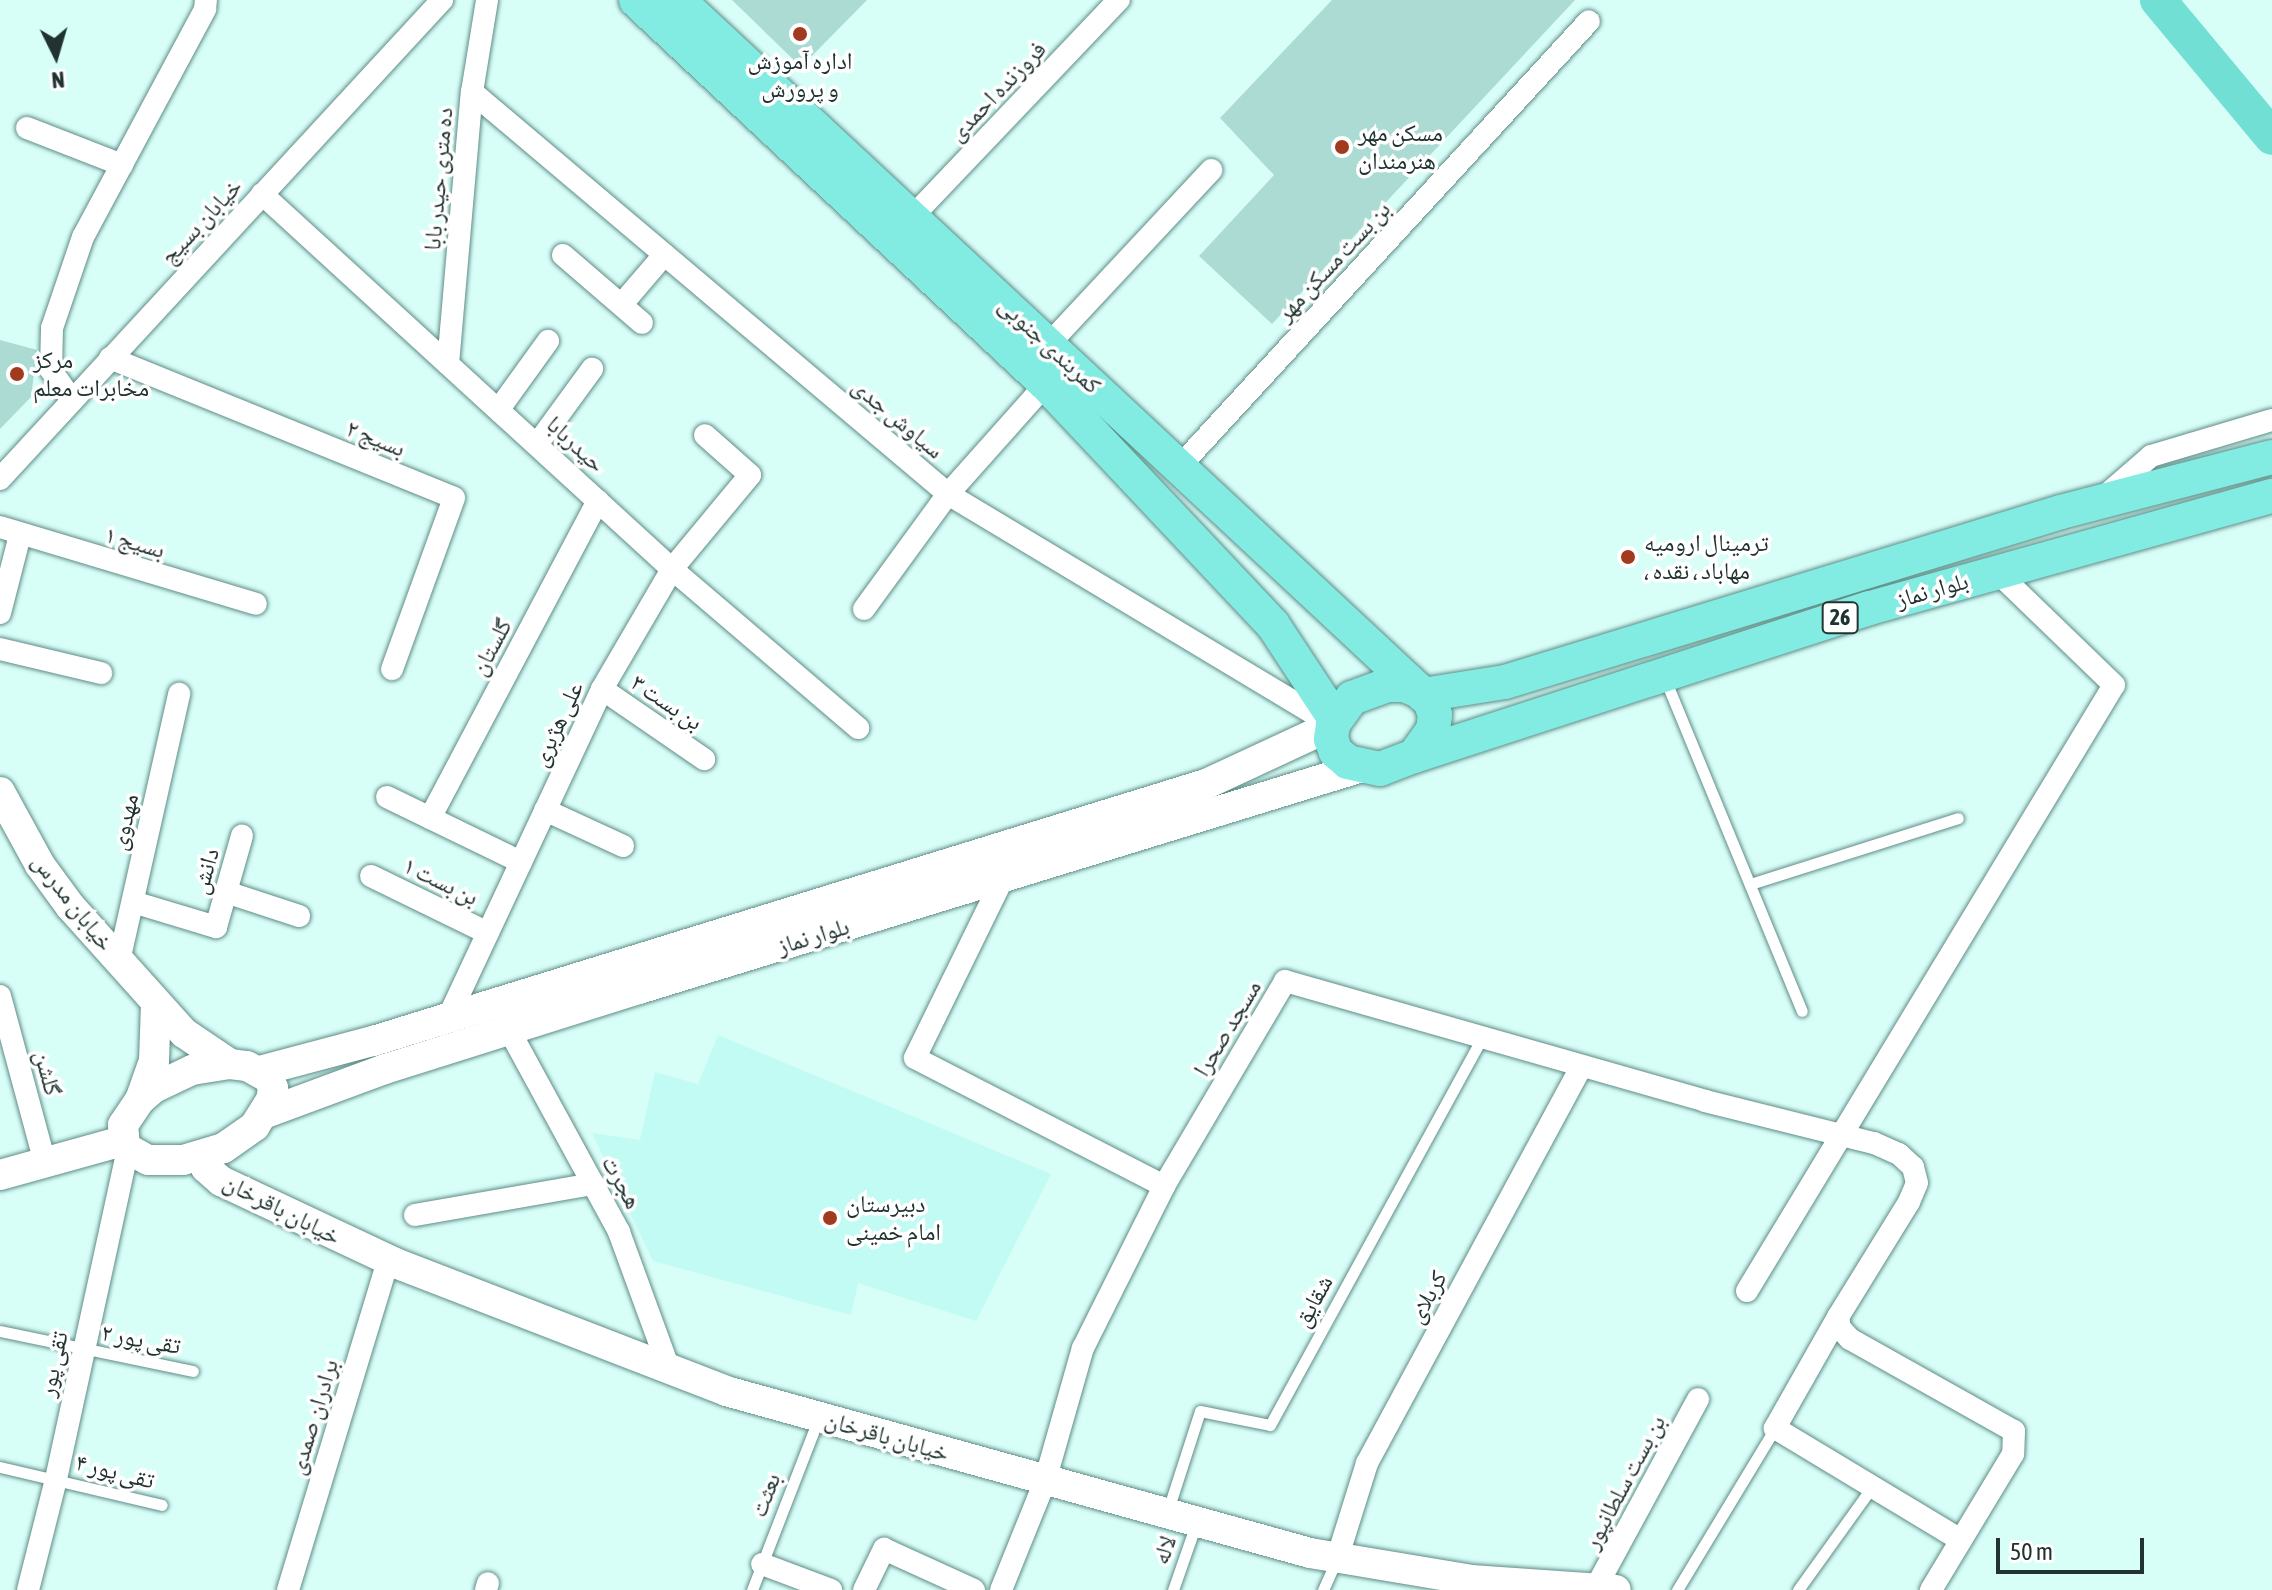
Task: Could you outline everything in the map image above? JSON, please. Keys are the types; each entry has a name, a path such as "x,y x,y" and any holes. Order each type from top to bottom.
{"main road":[{"name":"کمربندی جنوبی","path":"636,0 700,40 912,217 1421,693"},
{"name":"کمربندی جنوبی","path":"678,0 700,40 1046,384 1273,625 1334,722"},
{"name":"بلوار نماز","path":"1421,693 1505,682 1848,575 2272,457"},
{"name":"بلوار نماز","path":"1414,756 1996,571 2272,496"},
{"path":"2110,500 2132,534"},
{"path":"1273,625 1289,629 1303,625 1313,615 1315,601 1310,587"},
{"path":"1505,682 1498,691 1496,705 1502,714 1517,722"},
{"name":"26","path":"1334,722 1352,698 1369,689 1404,685 1421,693"},
{"path":"1414,756 1433,730 1435,715 1430,701 1421,693"},
{"path":"1334,722 1331,739 1336,752 1348,762 1362,767"},
{"name":"بلوار نماز","path":"260,1071 448,1018 1206,784 1334,722"},
{"name":"26","path":"1362,767 1380,769 1414,756"},
{"path":"1259,759 1283,770 1286,781 1281,793"},
{"name":"بلوار نماز","path":"266,1113 509,1030 1362,767"},
{"name":"خیابان مدرس","path":"0,792 40,865 70,906 184,1033 230,1064"},
{"path":"140,1100 154,1061 156,1005"},
{"path":"330,1052 322,1065 325,1076 347,1083"},
{"name":"26","path":"260,1071 230,1064 201,1068 172,1078 140,1100 123,1125 126,1145 148,1160 164,1161 203,1155 240,1137 266,1113"},
{"path":"260,1071 269,1078 273,1088 266,1113"},
{"path":"0,1175 126,1145"},
{"name":"خیابان باقرخان","path":"203,1155 206,1168 221,1181 388,1260 726,1391 1166,1516 1337,1559 1471,1580 1606,1589"}],"street":[{"path":"72,400 51,370 52,328 83,237 205,9 206,0"},
{"name":"خیابان بسیج","path":"0,479 442,0"},
{"name":"ده متری حیدر بابا","path":"448,364 472,92 487,0"},
{"name":"فروزنده احمدی","path":"912,217 1119,0"},
{"name":"بن بست مسکن مهر","path":"1180,466 1589,21"},
{"name":"سیاوش جدی","path":"472,92 948,494 1334,722"},
{"path":"27,128 122,165"},
{"path":"1049,344 1211,170"},
{"name":"حیدربابا","path":"262,194 538,443 672,569 858,728"},
{"path":"563,255 642,323"},
{"path":"622,304 664,255"},
{"path":"499,409 548,341"},
{"name":"بسیج ۲","path":"110,358 454,498 392,669"},
{"path":"538,443 592,369"},
{"path":"864,609 948,494 1046,384"},
{"path":"2110,500 2151,456 2272,420"},
{"name":"علی هژبری","path":"448,1018 602,689 672,569 750,475 705,435"},
{"name":"گلستان","path":"430,818 598,501"},
{"path":"0,613 10,531"},
{"name":"بسیج ۱","path":"10,531 256,604"},
{"path":"1747,1291 2114,685 1996,571"},
{"path":"0,649 101,673"},
{"name":"بن بست ۳","path":"602,689 704,759"},
{"name":"مهدوی","path":"119,961 179,694"},
{"path":"387,797 521,862"},
{"path":"545,810 623,846"},
{"name":"دانش","path":"133,902 216,927 242,836"},
{"name":"بن بست ۱","path":"371,876 488,933"},
{"path":"1001,1590 1045,1481 1083,1348 1164,1186 915,1058 1003,878"},
{"path":"226,892 299,916"},
{"name":"مسجد صحرا","path":"1164,1186 1285,981 1581,1067 1874,1143 1899,1154 1913,1167 1917,1183 1909,1202 1838,1317"},
{"name":"گلشن","path":"0,996 45,1163"},
{"name":"هجرت","path":"509,1030 619,1232 669,1369"},
{"name":"کربلای","path":"1337,1559 1367,1463 1581,1067"},
{"name":"تقی پور","path":"28,1590 56,1479 126,1145"},
{"path":"415,1215 593,1184"},
{"name":"برادران صمدی","path":"288,1590 388,1260"},
{"path":"1838,1317 1775,1428 1961,1540"},
{"path":"1838,1317 1840,1328 1850,1339 2014,1431 2013,1454 1931,1590"},
{"name":"بن بست سلطانپور","path":"1606,1589 1698,1399"},
{"path":"864,1590 884,1549 974,1590"},
{"path":"762,1564 831,1590"}],"lane":[{"path":"1663,675 1802,1011"},
{"path":"1750,884 1958,818"},
{"name":"شقایق","path":"1166,1516 1200,1411 1270,1425 1482,1038"},
{"name":"تقی پور ۲","path":"0,1331 82,1351 193,1371"},
{"name":"بعثت","path":"752,1590 819,1417"},
{"path":"1677,1590 1775,1428"},
{"name":"تقی پور ۴","path":"0,1467 162,1505"},
{"path":"1798,1590 1872,1487"},
{"name":"لاله","path":"1173,1590 1196,1524"},
{"path":"1323,1590 1337,1559"}],"shaded area":[{"name":"دبیرستان امام خمینی","path":"718,1035 1051,1174 976,1321 858,1283 851,1315 653,1261 592,1133 640,1140 655,1072 698,1084"}],"building":[{"name":"اداره آموزش و پرورش","path":"732,0 867,0 801,67"},
{"name":"مسکن مهر هنرمندان","path":"1332,0 1575,0 1272,324 1199,256 1274,175 1220,118"},
{"name":"مرکز مخابرات معلم","path":"0,340 37,350 31,397 0,429"}],"waterway":[{"path":"2158,0 2272,137"}],"place":[{"name":"اداره آموزش و پرورش","path":"800,34"},
{"name":"مسکن مهر هنرمندان","path":"1342,147"},
{"name":"مرکز مخابرات معلم","path":"17,374"},
{"name":"ترمینال ارومیه ، مهاباد ، نقده","path":"1628,557"},
{"name":"دبیرستان امام خمینی","path":"830,1218"}]}
